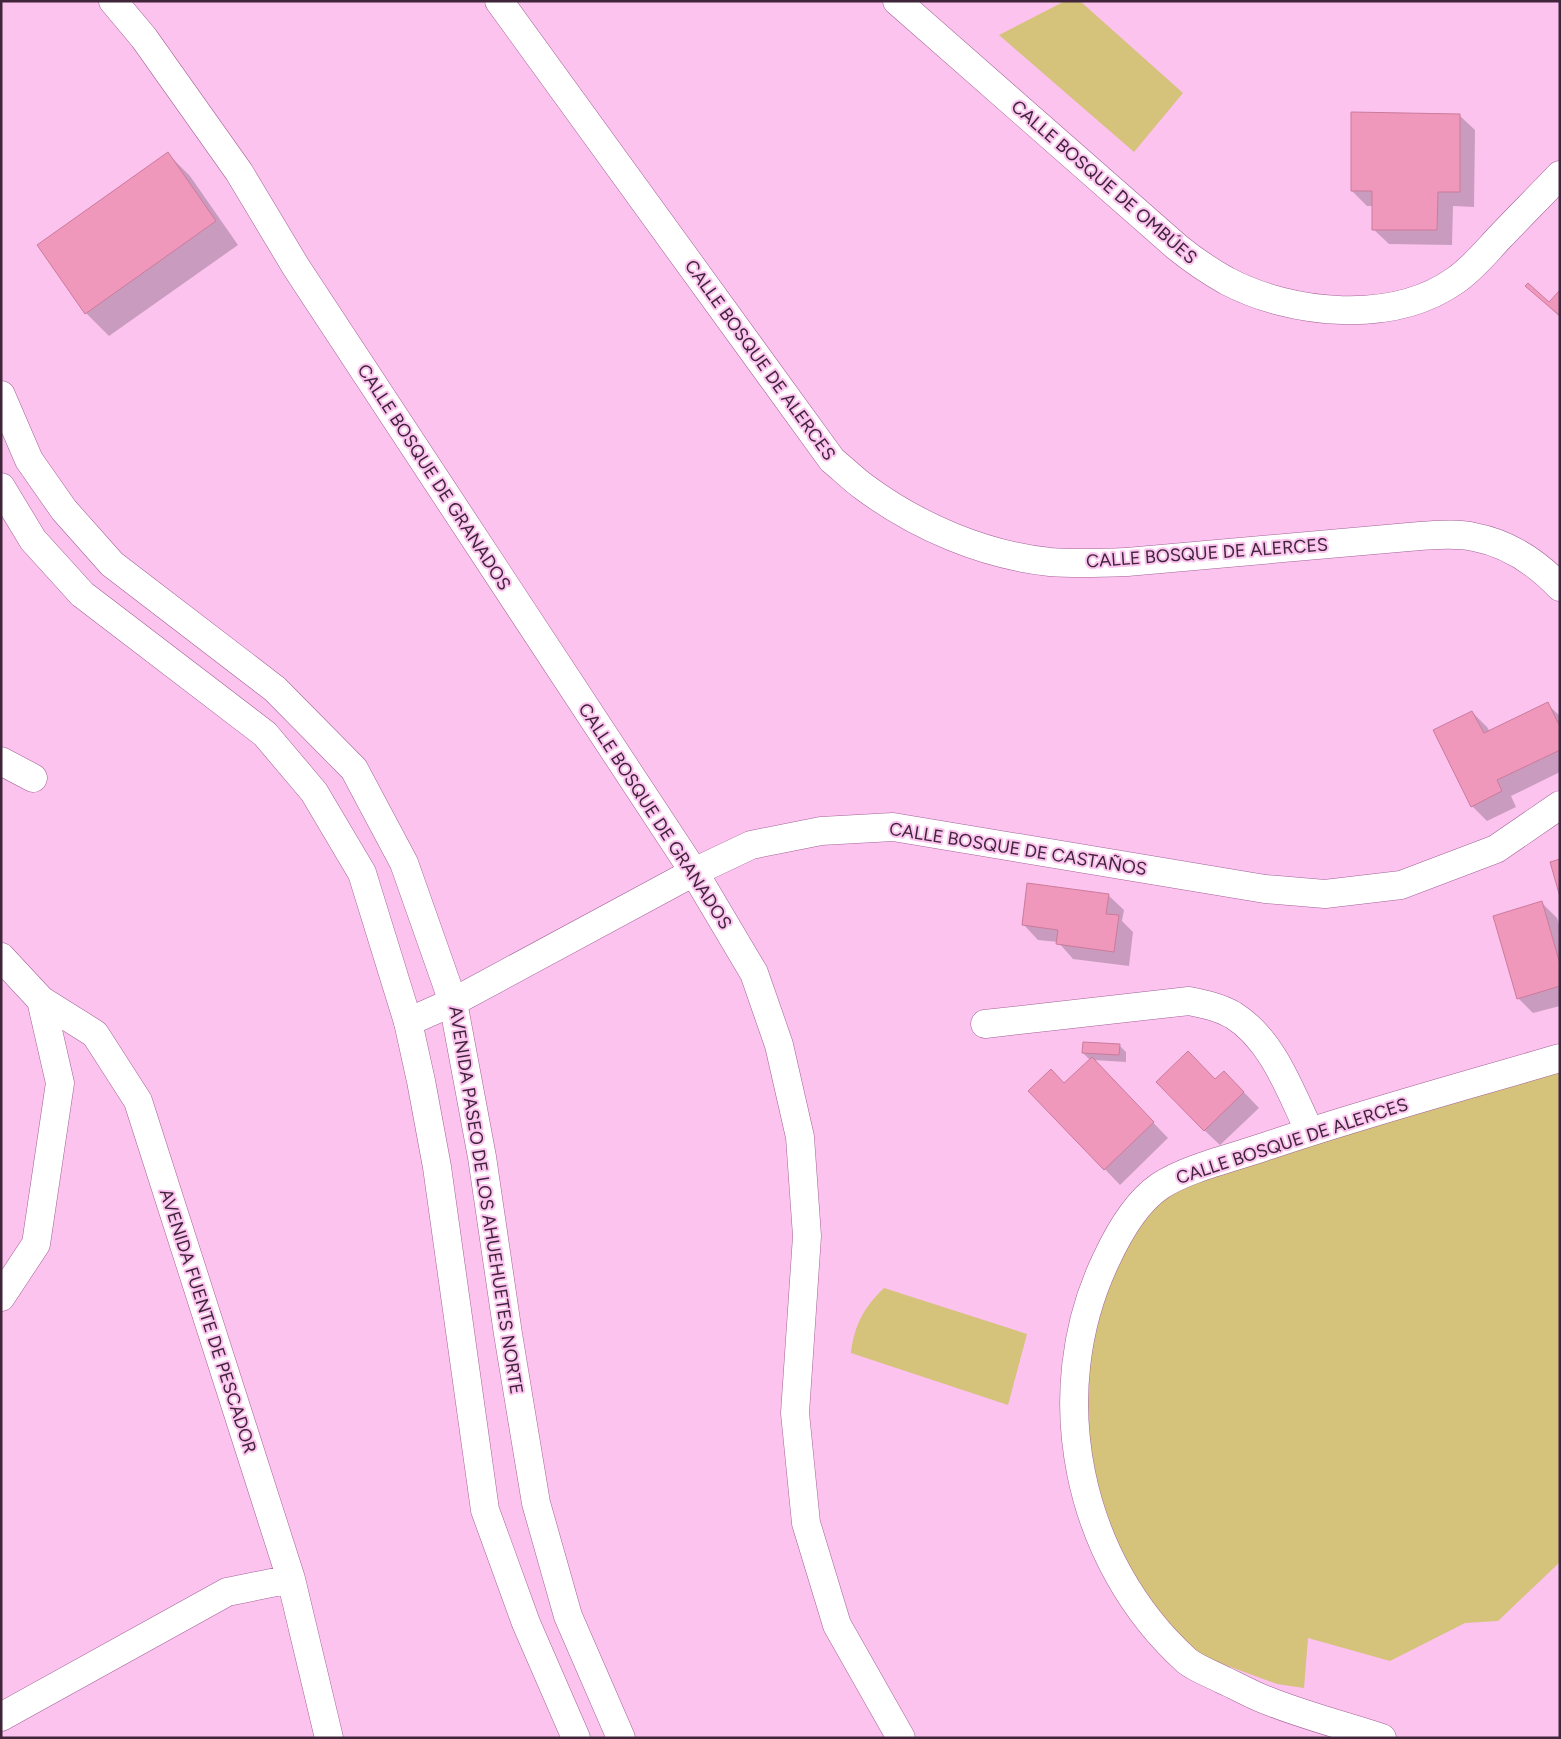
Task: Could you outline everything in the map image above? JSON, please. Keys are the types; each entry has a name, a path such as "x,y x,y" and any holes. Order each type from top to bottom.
{"street":[{"name":"CALLE BOSQUE DE GRANADOS","path":"113,1 144,38 239,172 296,266 694,872 754,973 779,1045 800,1138 806,1236 794,1413 806,1523 837,1625 901,1738"},
{"name":"CALLE BOSQUE DE ALERCES","path":"499,1 832,460 863,487 898,510 934,529 973,544 1010,555 1039,560 1088,564 1447,534 1474,536 1500,545 1525,557 1547,573 1560,587"},
{"name":"CALLE BOSQUE DE OMBÚES","path":"897,1 1201,266 1256,294 1285,302 1343,310 1402,304 1429,295 1455,281 1478,263 1560,175"},
{"name":"AVENIDA PASEO DE LOS AHUEHUETES NORTE","path":"1,395 29,460 64,510 112,564 275,689 354,769 404,863 454,1002 482,1157 508,1334 536,1503 568,1616 620,1738"},
{"path":"1,488 33,540 82,594 266,734 314,792 362,873 408,1022 437,1167 485,1510 526,1623 576,1738"},
{"path":"1,761 33,778"},
{"name":"CALLE BOSQUE DE CASTAÑOS","path":"408,1022 454,1002 694,872 751,845 821,831 893,827 1265,889 1325,894 1401,885 1410,882 1496,848 1560,805"},
{"name":"AVENIDA FUENTE DE PESCADOR","path":"1,957 41,1000 95,1034 138,1101 291,1579 329,1738"},
{"path":"1,1297 36,1244 60,1083 41,1000"},
{"path":"985,1024 1189,1001 1211,1006 1232,1014 1259,1037 1270,1051 1310,1132"},
{"name":"CALLE BOSQUE DE ALERCES","path":"1382,1738 1269,1701 1190,1664 1161,1635 1136,1603 1114,1568 1097,1530 1084,1491 1076,1451 1073,1416 1074,1380 1087,1310 1098,1276 1132,1213 1159,1186 1188,1172 1310,1132 1560,1058"},
{"path":"1,1717 226,1592 291,1579"}],"shaded area":[{"path":"1065,1 1080,1 1183,93 1134,152 999,35"},
{"path":"1560,1071 1560,1562 1498,1621 1465,1623 1390,1661 1308,1638 1304,1688 1277,1684 1198,1655 1170,1627 1125,1562 1096,1488 1086,1415 1091,1347 1109,1281 1141,1221 1166,1197 1193,1183 1314,1144"},
{"path":"884,1288 1027,1334 1008,1405 851,1353 852,1343 861,1317"}],"building":[{"path":"1351,112 1460,114 1460,192 1438,192 1437,230 1372,230 1372,191 1351,191"},
{"path":"168,152 216,221 85,314 37,245"},
{"path":"1528,283 1549,302 1560,290 1560,316 1525,286"},
{"path":"1548,702 1560,727 1560,750 1497,780 1502,791 1471,807 1433,730 1472,711 1484,733"},
{"path":"1560,859 1560,897 1550,862"},
{"path":"1027,883 1109,894 1106,914 1119,915 1114,952 1056,944 1058,930 1022,925"},
{"path":"1542,901 1560,964 1560,986 1517,999 1493,916"},
{"path":"1083,1042 1120,1044 1119,1055 1082,1053"},
{"path":"1188,1051 1215,1079 1224,1071 1244,1092 1204,1131 1156,1082"},
{"path":"1092,1057 1154,1122 1104,1170 1028,1091 1051,1069 1064,1083"}]}
